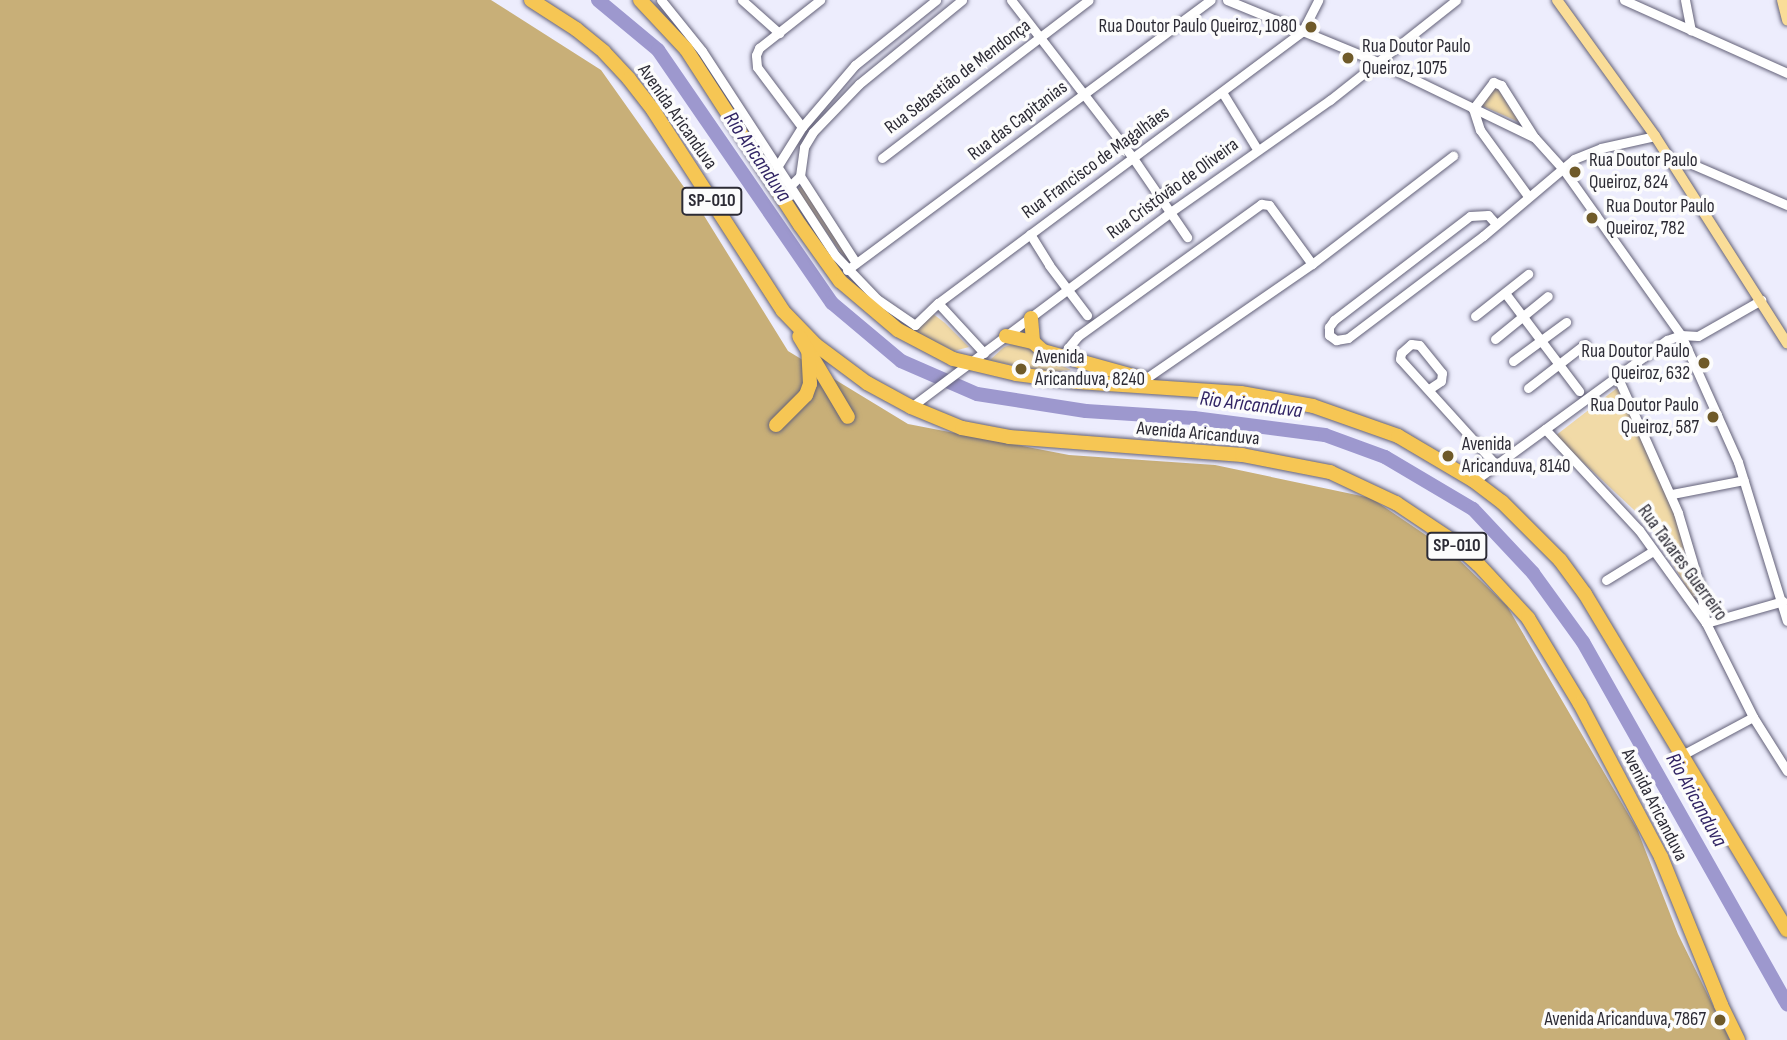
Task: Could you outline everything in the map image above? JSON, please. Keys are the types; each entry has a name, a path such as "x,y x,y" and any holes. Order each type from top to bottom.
{"highway":[{"name":"Avenida Aricanduva","path":"531,0 576,29 604,52 629,79 653,110 783,312 842,365 962,428 1009,437 1242,455 1330,472 1396,503 1450,539 1478,564 1528,618 1580,704 1661,857 1720,1005 1738,1040"},
{"name":"SP-010","path":"640,0 686,50 800,225 840,281 898,330 927,347 970,364 1078,382 1179,388 1274,398 1354,418 1427,451 1502,502 1560,560 1586,594 1786,925"},
{"path":"783,312 848,417"},
{"path":"1031,318 1033,342"},
{"path":"1006,336 1033,342 1051,355 1179,388"},
{"path":"776,425 806,395 810,384 808,351"}],"main road":[{"path":"1557,0 1655,136 1787,344"},
{"path":"1782,0 1787,20"}],"street":[{"path":"661,0 702,51 848,270"},
{"path":"742,0 779,33"},
{"path":"802,127 757,67 756,55 759,48 820,0"},
{"path":"777,167 802,127 855,65 935,0"},
{"path":"790,186 800,176 804,146 813,132 859,84 962,0"},
{"path":"1011,0 1133,158 1187,237"},
{"name":"Rua Sebastião de Mendonça","path":"882,158 1089,0"},
{"name":"Rua das Capitanias","path":"848,270 1210,0"},
{"path":"1227,0 1378,62 1535,138"},
{"path":"1302,32 1318,0"},
{"name":"Rua Cristóvão de Oliveira","path":"916,403 1169,213 1378,62 1456,0"},
{"path":"1624,0 1787,73"},
{"path":"1685,0 1691,30"},
{"name":"Rua Francisco de Magalhães","path":"848,270 891,310 915,325 938,303 1302,32"},
{"path":"1473,109 1490,85 1498,83 1535,138 1563,169 1681,335 1744,480 1787,621"},
{"path":"1222,92 1257,149"},
{"path":"1473,109 1480,130 1528,195"},
{"path":"1500,220 1488,215 1470,216 1334,320 1329,327 1329,335 1336,340 1348,338 1500,220 1574,159 1601,148 1655,136"},
{"path":"1145,379 1312,264 1453,156"},
{"path":"1672,163 1687,162 1787,205"},
{"path":"800,176 856,263"},
{"path":"1085,364 1069,352 1073,340 1261,204 1269,205 1312,264"},
{"path":"1030,234 1087,315"},
{"path":"1475,316 1528,274"},
{"path":"1506,293 1583,396"},
{"path":"1494,339 1548,296"},
{"path":"1474,481 1545,429 1583,396 1618,379 1667,340 1681,335 1698,336 1761,300"},
{"path":"938,303 984,353"},
{"path":"1513,361 1566,322"},
{"path":"1429,389 1441,381 1443,373 1419,345 1411,344 1401,353 1400,359 1496,465"},
{"path":"1528,388 1585,344"},
{"path":"1618,379 1672,494 1700,587 1706,623 1783,601"},
{"name":"Rua Tavares Guerreiro","path":"1545,429 1614,501 1706,623 1753,717 1782,755 1787,771"},
{"path":"1672,494 1744,480"},
{"path":"1606,580 1653,551"},
{"path":"1684,754 1753,717"}],"shaded area":[{"path":"0,0 491,0 601,70 703,214 788,351 908,424 1069,455 1215,465 1371,498 1451,552 1507,606 1637,829 1678,934 1730,1040 0,1040"},
{"path":"1496,86 1519,122 1480,105"},
{"path":"802,186 853,261 849,264 797,190"},
{"path":"932,313 969,347 954,351 914,331"},
{"path":"1017,343 1071,370 1044,372 990,360 1004,347"},
{"path":"1617,388 1670,495 1699,608 1648,523 1555,436"}],"waterway":[{"name":"Rio Aricanduva","path":"598,0 658,50 832,303 901,361 977,394 1086,411 1194,418 1325,435 1385,457 1473,509 1533,573 1583,642 1787,1004"}],"place":[{"name":"Rua Doutor Paulo Queiroz, 1080","path":"1311,27"},
{"name":"Rua Doutor Paulo Queiroz, 1075","path":"1348,58"},
{"name":"Rua Doutor Paulo Queiroz, 824","path":"1575,172"},
{"name":"Rua Doutor Paulo Queiroz, 782","path":"1592,218"},
{"name":"Rua Doutor Paulo Queiroz, 632","path":"1704,363"},
{"name":"Avenida Aricanduva, 8240","path":"1021,369"},
{"name":"Rua Doutor Paulo Queiroz, 587","path":"1713,417"},
{"name":"Avenida Aricanduva, 8140","path":"1448,456"},
{"name":"Avenida Aricanduva, 7867","path":"1720,1020"}]}
